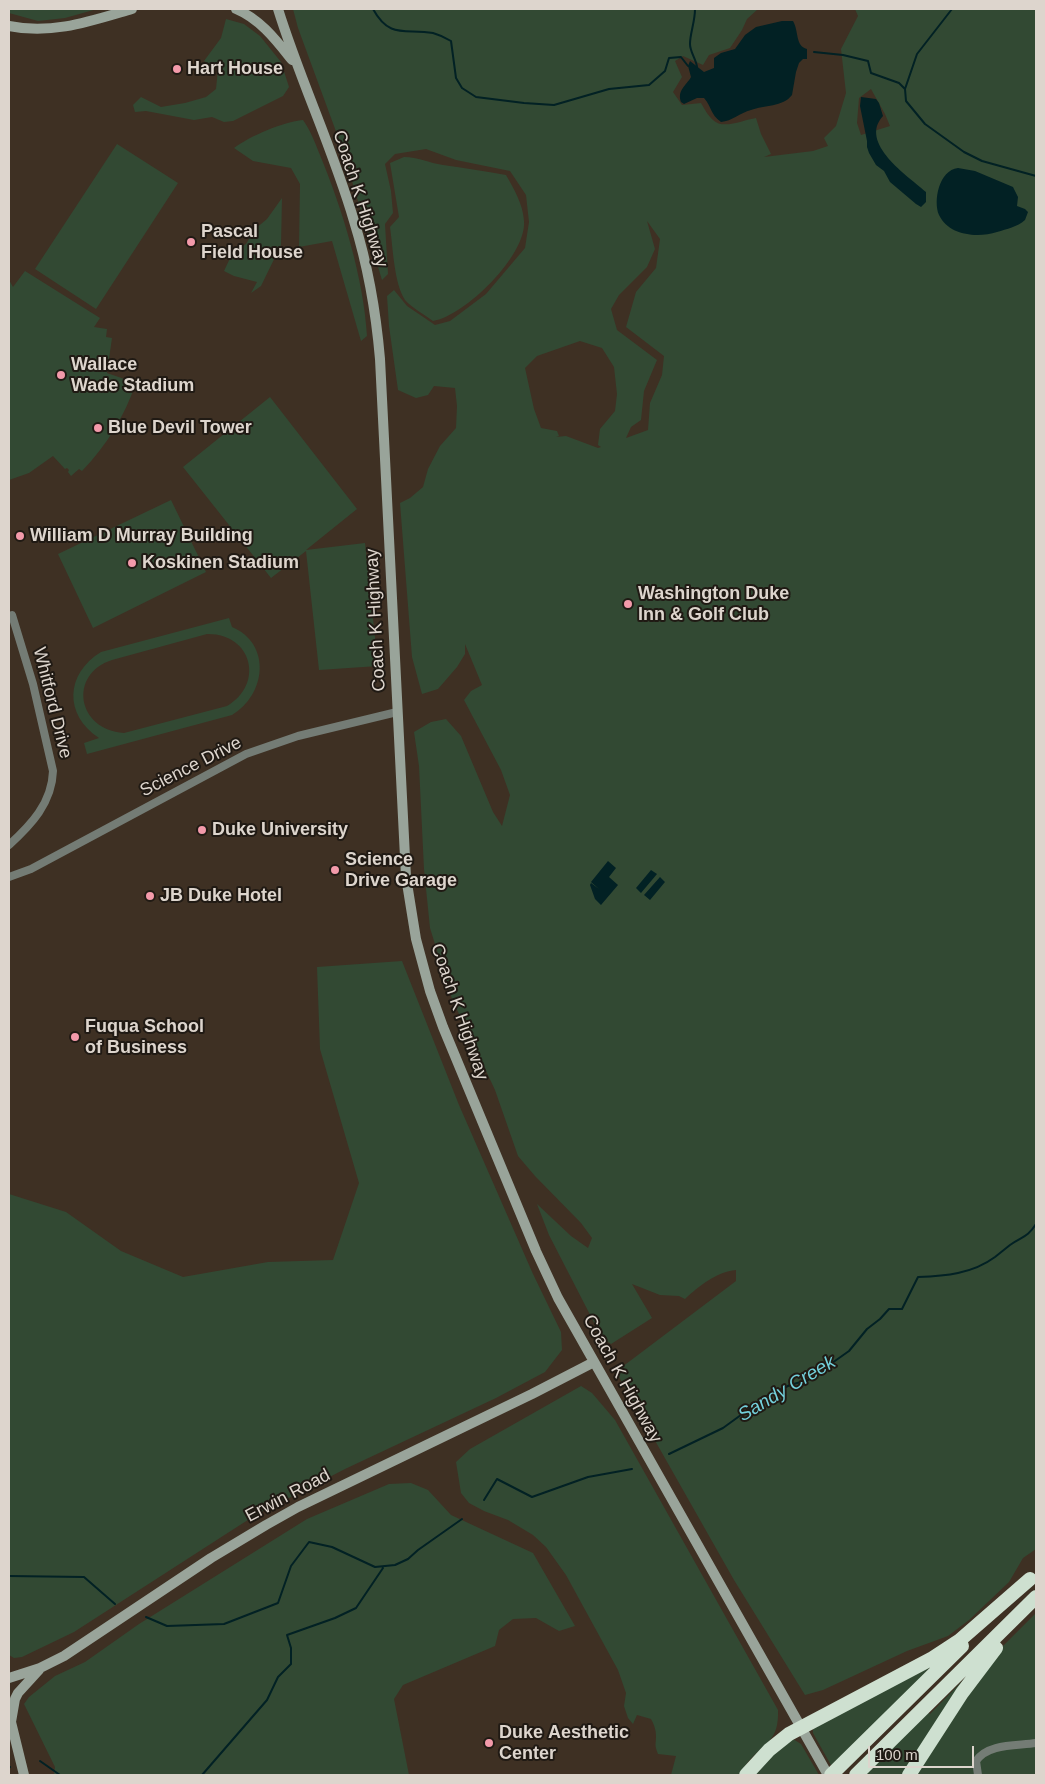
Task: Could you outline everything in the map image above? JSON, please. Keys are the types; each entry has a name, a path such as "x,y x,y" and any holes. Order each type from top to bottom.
{"highway":[{"path":"746,1775 775,1744 944,1651 1033,1576"},
{"path":"830,1775 1033,1576"},
{"path":"856,1775 1036,1597"},
{"path":"909,1775 962,1692 1006,1637 1016,1617"}],"main road":[{"path":"9,26 35,30 51,29 80,24 132,9"},
{"path":"236,9 250,17 270,33 299,69"},
{"name":"Coach K Highway","path":"278,9 354,219 367,270 374,308 380,359 406,877 416,938 430,991 443,1027 536,1251 558,1298 801,1728 830,1775"},
{"name":"Erwin Road","path":"9,1678 40,1668 70,1652 225,1550 298,1507 594,1362"},
{"path":"24,1775 10,1719 18,1693 40,1668"}],"street":[{"name":"Whitford Drive","path":"9,845 26,829 45,805 52,783 53,771 33,684 12,615"},
{"name":"Science Drive","path":"9,877 40,864 246,754 298,736 398,712"},
{"path":"978,1775 976,1761 982,1752 993,1748 1036,1743"}],"green space":[{"path":"9,9 97,9 65,18 38,21 9,13"},
{"path":"293,9 758,9 747,19 730,48 709,55 703,65 683,56 675,61 682,77 673,92 682,105 701,103 709,116 717,123 733,124 756,118 761,134 771,154 764,157 813,151 828,146 824,138 836,126 846,93 841,49 858,16 855,9 1036,9 1036,1549 1023,1558 1009,1582 969,1620 948,1636 907,1651 823,1690 805,1695 734,1580 619,1377 622,1367 736,1281 736,1270 715,1277 685,1299 679,1296 660,1295 632,1284 652,1318 611,1344 602,1338 549,1235 537,1204 571,1236 588,1248 592,1238 581,1223 518,1156 495,1090 452,999 430,928 424,869 419,766 414,732 431,722 446,719 461,736 493,812 502,826 510,795 501,770 464,700 471,691 482,685 465,644 465,654 457,667 438,689 422,694 412,657 400,503 410,498 423,487 428,469 440,446 456,428 457,406 455,388 434,386 428,395 416,398 398,390 389,326 387,296 394,290 407,306 435,325 450,321 486,294 525,248 529,222 526,195 510,171 456,160 426,149 395,154 385,164 391,191 393,213 385,224 388,274 382,280 341,145 298,28","holes":["871,89 890,126 861,135 857,123 859,98","647,221 660,239 656,268 636,292 626,327 664,356 662,375 650,403 648,430 626,438 631,427 641,420 644,391 657,360 617,330 611,309 619,295 647,267 655,249","580,341 602,348 614,367 617,394 615,411 600,429 598,445 601,447 598,448 566,436 556,437 559,436 557,431 541,428 534,409 525,368 537,356"]},
{"path":"226,19 244,24 260,36 281,62 289,87 283,96 233,121 224,122 212,117 194,120 146,111 135,112 133,105 141,97 161,107 206,97 216,89 218,69 204,61 221,38"},
{"path":"303,120 313,137 351,244 365,314 367,336 361,341 332,241 299,247 300,184 291,168 253,161 234,148 267,130"},
{"path":"117,144 178,183 96,309 35,269"},
{"path":"404,157 506,175 522,209 524,221 522,235 516,250 505,266 477,296 446,317 433,321 405,300 396,275 390,227 399,217 390,163"},
{"path":"282,198 281,245 261,286 251,293 257,282 234,276 224,271 232,254 246,244 255,229 267,219"},
{"name":"Wallace Wade Stadium","path":"25,271 100,318 94,327 107,329 106,337 112,338 107,373 136,383 120,419 107,441 82,471 79,469 71,476 68,472 69,470 65,469 53,456 29,473 9,480 9,280 13,287"},
{"path":"270,397 357,509 306,550 365,543 378,666 319,670 306,551 271,578 183,467"},
{"name":"Koskinen Stadium","path":"171,500 206,572 93,628 58,554"},
{"path":"229,618 232,627 245,635 254,645 259,657 260,670 252,695 232,715 87,754 84,743 99,738 79,718 73,695 75,683 81,671 89,661 101,652","holes":["207,634 222,636 234,642 243,651 248,661 249,673 246,685 239,697 227,706 124,733 108,730 96,722 88,712 84,701 84,688 89,677 98,667 112,660"]},
{"path":"402,961 459,1105 533,1274 561,1332 562,1350 545,1372 496,1398 345,1469 254,1516 74,1632 22,1657 14,1658 9,1655 9,1194 66,1212 121,1251 183,1277 268,1262 333,1260 359,1183 320,1049 317,967"},
{"path":"581,1386 592,1393 615,1420 778,1710 778,1720 774,1735 754,1755 739,1775 671,1775 676,1756 658,1754 655,1729 651,1719 637,1715 633,1724 628,1718 624,1706 626,1693 618,1670 566,1575 546,1547 533,1535 508,1520 469,1503 461,1493 456,1462 470,1449"},
{"path":"411,1483 428,1490 451,1515 533,1553 575,1626 559,1631 536,1618 513,1619 499,1630 495,1646 403,1685 394,1699 409,1775 54,1775 55,1767 24,1704 29,1697 55,1676 85,1662 139,1624 307,1519 389,1484"},
{"path":"1036,1613 1036,1775 915,1775 998,1651"},
{"path":"935,1662 908,1692 832,1767 813,1733 813,1729"},
{"path":"968,1675 905,1775 864,1775 928,1712 930,1714"},
{"path":"793,1739 801,1744 819,1775 750,1775 760,1763"}],"water":[{"path":"782,21 793,21 801,45 807,49 807,59 803,59 799,63 792,95 788,99 778,104 747,111 721,122 704,98 697,98 684,104 681,102 681,91 691,77 688,66 690,61 704,72 714,68 714,58 721,53 735,49 745,35 756,27"},
{"path":"861,97 876,99 879,103 883,116 877,126 877,137 881,148 898,168 926,192 926,202 921,207 890,182 884,171 876,165 869,153 860,106"},
{"path":"958,168 975,171 1013,187 1018,197 1017,206 1028,212 1025,220 1008,229 981,235 965,234 950,227 939,215 937,195 946,174"},
{"path":"608,861 616,868 609,877 618,885 601,905 595,899 590,885 591,883 599,889 591,882"},
{"path":"651,870 657,874 641,893 636,888"},
{"path":"660,877 665,882 650,900 644,895"}],"waterway":[{"path":"373,9 379,19 392,29 433,33 451,41 456,78 462,88 476,97 554,105 609,89 649,85 665,71 669,58 681,57 688,66"},
{"path":"695,9 690,44 697,67"},
{"path":"905,89 917,54 952,9"},
{"path":"814,52 843,55 868,61 871,73 899,83 905,89 906,101 925,124 964,152 982,161 1036,176"},
{"name":"Sandy Creek","path":"669,1454 723,1428 767,1396 790,1385 808,1380 849,1351 867,1329 889,1309 902,1309 918,1277 948,1275 968,1271 986,1263 1027,1234 1036,1224"},
{"name":"Sandy Creek","path":"484,1500 497,1479 532,1497 588,1477 632,1469"},
{"path":"146,1617 167,1626 224,1624 278,1603 291,1566 309,1542 332,1547 375,1567 395,1565 408,1559 462,1519"},
{"name":"Sandy Creek","path":"202,1775 267,1700 278,1677 291,1664 291,1648 287,1635 335,1618 356,1608 383,1568"},
{"path":"9,1576 84,1577 115,1604"},
{"name":"Sandy Creek","path":"40,1761 60,1775"}],"place":[{"name":"Hart House","path":"177,69"},
{"name":"Pascal Field House","path":"191,242"},
{"name":"Wallace Wade Stadium","path":"61,375"},
{"name":"Blue Devil Tower","path":"98,428"},
{"name":"William D Murray Building","path":"20,536"},
{"name":"Koskinen Stadium","path":"132,563"},
{"name":"Washington Duke Inn & Golf Club","path":"628,604"},
{"name":"Duke University","path":"202,830"},
{"name":"Science Drive Garage","path":"335,870"},
{"name":"JB Duke Hotel","path":"150,896"},
{"name":"Fuqua School of Business","path":"75,1037"},
{"name":"Duke Aesthetic Center","path":"489,1743"}]}
